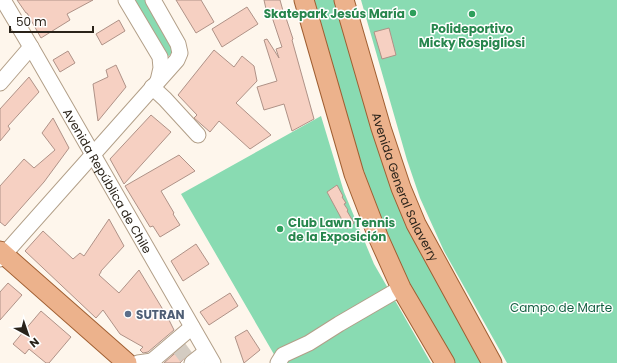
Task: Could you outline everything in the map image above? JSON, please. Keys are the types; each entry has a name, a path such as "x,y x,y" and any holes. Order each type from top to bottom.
{"main road":[{"path":"304,0 354,174 379,239 401,288 445,363"},
{"name":"Avenida General Salaverry","path":"344,0 381,128 401,188 416,224 492,363"},
{"path":"1,254 127,363"}],"street":[{"name":"Avenida República de Chile","path":"2,0 93,154 209,358"},
{"path":"126,0 160,57 161,68 155,84"},
{"path":"1,254 177,60 180,53 178,44 153,0"},
{"path":"160,57 170,56 177,49 178,44"},
{"path":"0,83 31,48"},
{"path":"155,84 164,98 198,135"},
{"path":"278,363 283,355 309,343 345,320 401,288"},
{"path":"148,362 176,343 192,327"},
{"path":"189,361 209,358"}],"green space":[{"path":"131,0 150,0 176,45 173,52 169,56 166,55"},
{"path":"313,0 340,0 364,94 484,363 454,363 413,290 393,250 361,169"},
{"name":"Campo de Marte","path":"361,0 617,0 617,363 507,363 444,251 420,198 407,160"},
{"name":"Club Lawn Tennis de la Exposición","path":"321,116 344,192 374,264 431,363 279,363 181,194"}],"building":[{"path":"17,0 93,0 67,14 70,20 41,38 27,13"},
{"path":"176,0 201,0 214,22 196,33"},
{"path":"264,0 280,0 293,39 292,40 314,119 292,131 284,104 264,110 257,87 277,81 264,40 267,39 279,58 276,49 282,47 272,17 275,14 268,18"},
{"path":"247,7 258,24 222,47 212,29"},
{"path":"119,20 125,31 102,45 96,34"},
{"path":"389,28 396,55 382,59 374,32"},
{"path":"214,50 234,67 242,56 254,66 257,81 236,103 271,135 250,149 219,121 210,132 194,118 197,115 178,95"},
{"path":"68,51 75,63 60,72 53,60"},
{"path":"116,65 126,87 98,121 93,84 108,77 106,70"},
{"path":"29,77 39,92 8,126 10,129 0,141 0,109"},
{"path":"151,115 171,132 124,184 110,159"},
{"path":"53,118 69,148 44,182 5,226 0,222 0,186 24,159 34,168 55,150 42,133"},
{"path":"179,155 195,171 161,191 180,225 160,237 153,226 150,227 125,186"},
{"path":"337,185 346,203 344,204 348,210 347,211 354,223 347,229 327,192"},
{"path":"109,219 124,246 99,275 119,293 139,270 174,330 148,352 143,353 140,350 143,347 120,334 103,310 96,318 25,251 43,231 73,259 80,253 84,256"},
{"path":"196,244 209,264 183,281 171,261"},
{"path":"8,283 22,295 0,320 0,292"},
{"path":"230,293 238,306 209,325 200,312"},
{"path":"41,311 71,337 49,363 46,363 29,349 25,354 13,344"},
{"path":"247,330 260,350 244,363 235,337"},
{"path":"182,347 187,355 180,363 164,363"}],"tunnel":[{"path":"177,345 186,357"}],"place":[{"name":"Skatepark Jesús María","path":"413,13"},
{"name":"Polideportivo Micky Rospigliosi","path":"472,14"},
{"name":"Club Lawn Tennis de la Exposición","path":"280,229"},
{"name":"SUTRAN","path":"128,314"}]}
